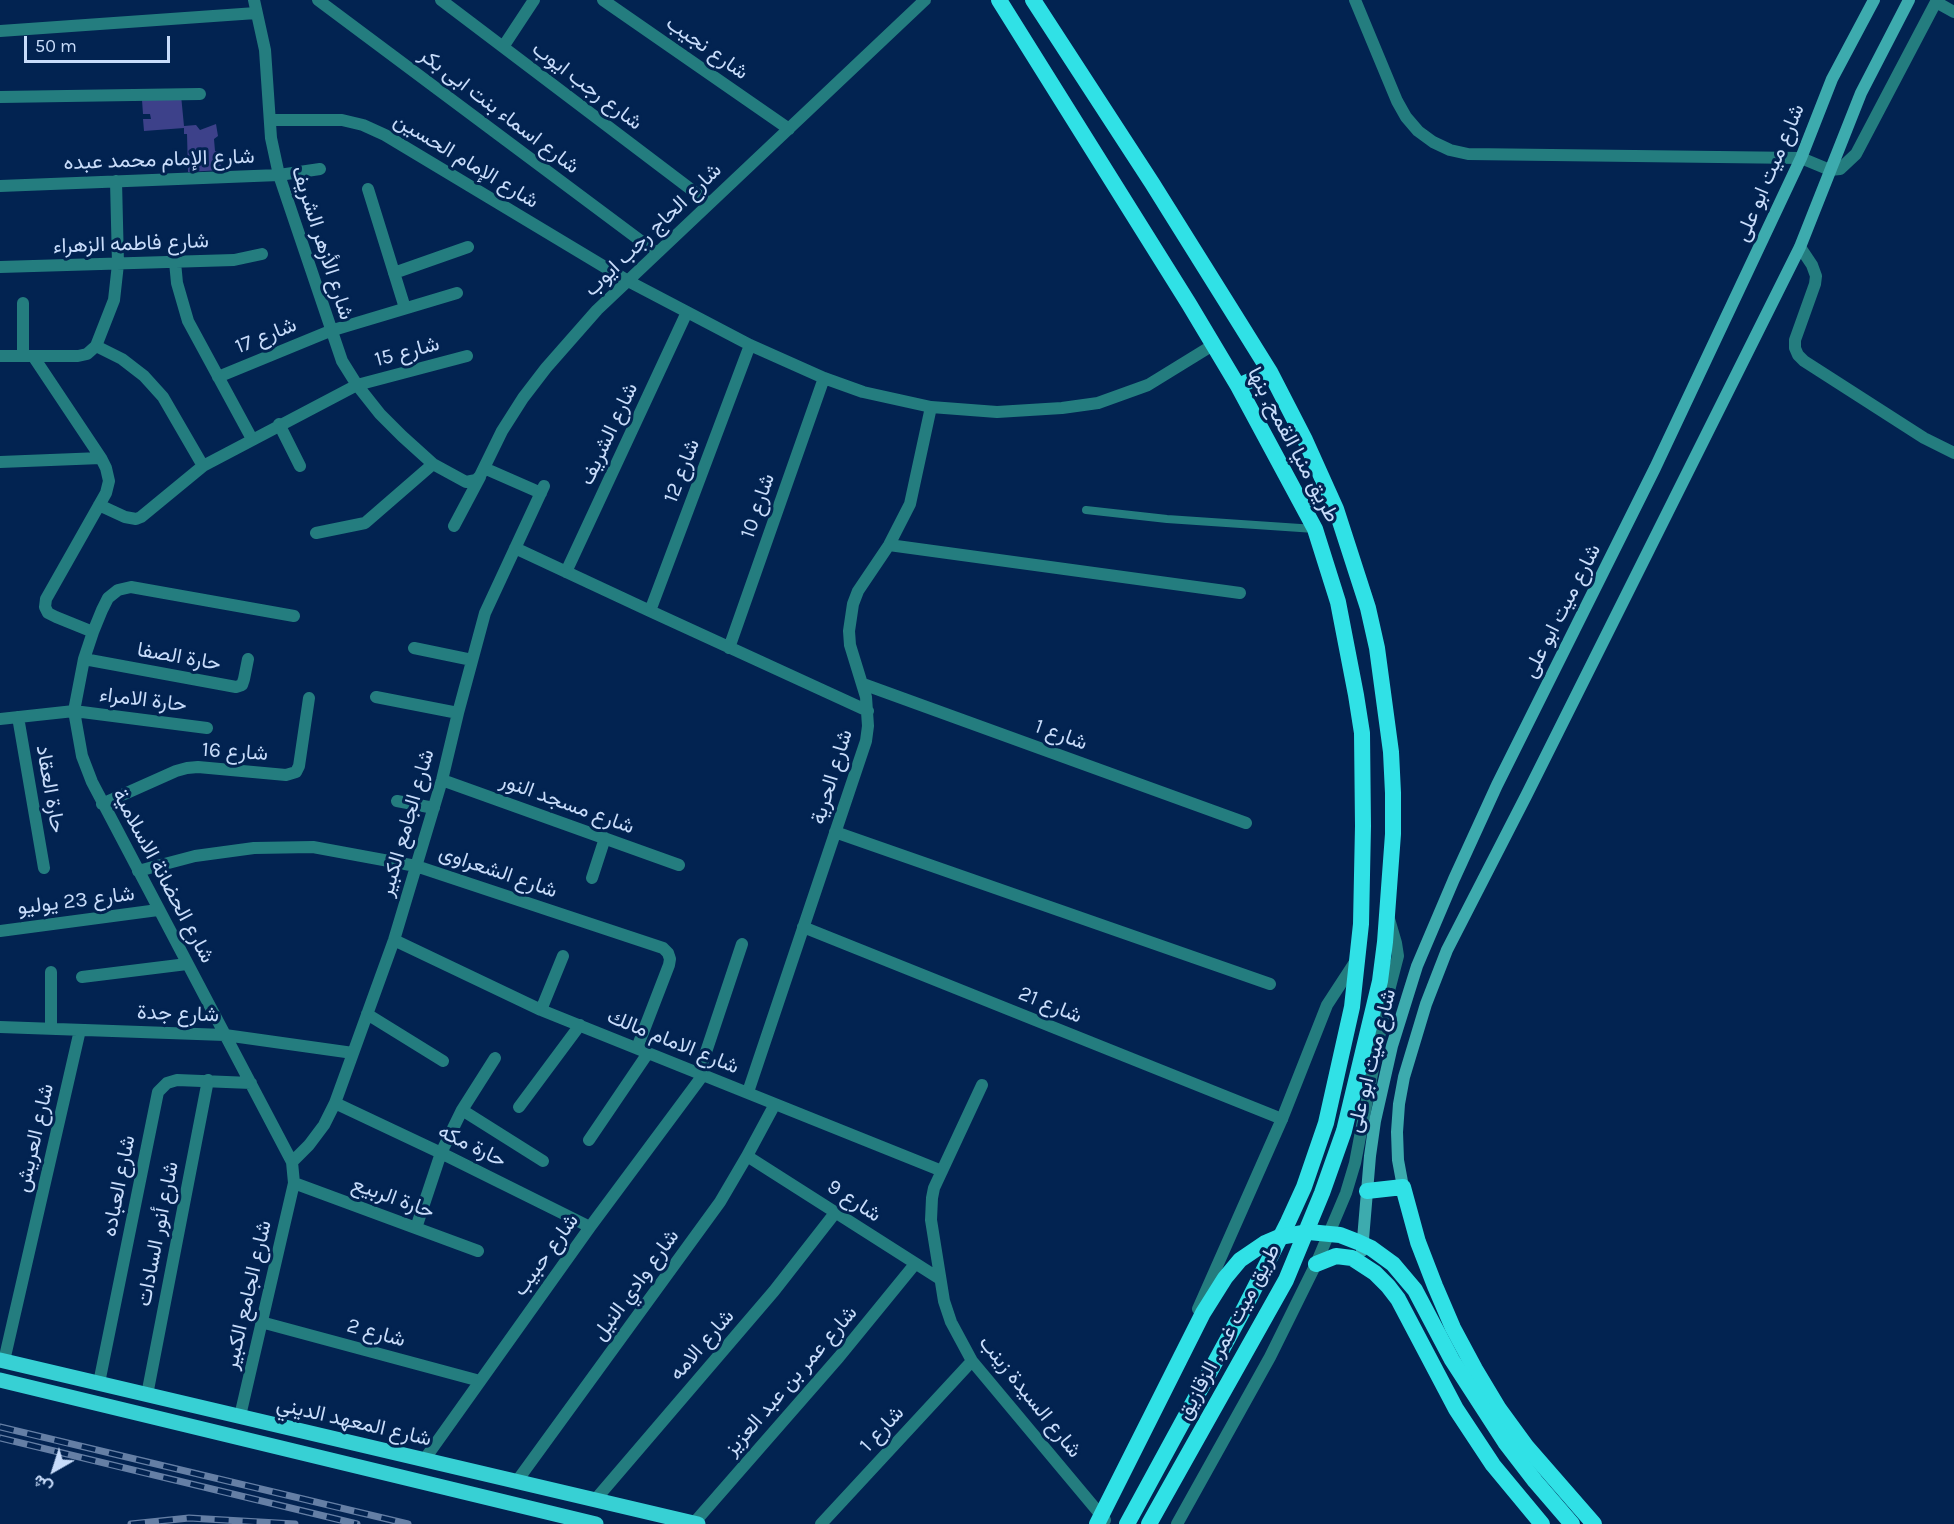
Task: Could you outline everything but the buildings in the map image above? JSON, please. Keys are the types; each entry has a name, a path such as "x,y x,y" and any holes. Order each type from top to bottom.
{"highway":[{"name":"طريق منيا القمح, بنها","path":"999,0 1238,386 1315,529 1338,602 1362,734 1361,924 1352,1006"},
{"name":"طريق منيا القمح, بنها","path":"1034,0 1152,183 1269,372 1305,440 1336,509 1368,608 1377,648 1391,752 1394,793 1392,856 1380,981"},
{"path":"1238,386 1269,372"},
{"name":"طريق ميت غمر, الزقازيق","path":"1149,1524 1286,1280 1322,1193 1344,1131 1380,981"},
{"name":"طريق ميت غمر, الزقازيق","path":"1127,1524 1244,1309 1304,1187 1326,1123 1352,1006"},
{"path":"1367,1191 1403,1187 1435,1286 1453,1328 1475,1369 1499,1409 1526,1446 1594,1524"},
{"path":"1101,1523 1203,1313 1226,1278 1240,1260 1265,1243 1279,1237 1309,1232 1340,1236 1358,1242 1371,1248 1393,1264 1415,1290 1452,1360 1505,1442 1572,1524"},
{"path":"1316,1264 1336,1256 1362,1262 1398,1299 1456,1409 1493,1464 1542,1524"}],"main road":[{"name":"شارع ميت ابو على","path":"1362,1262 1375,1121 1392,1046 1417,966 1497,785 1655,468 1801,158 1832,79 1874,0"},
{"name":"شارع ميت ابو على","path":"1403,1187 1398,1160 1399,1104 1411,1051 1439,968 1460,921 1526,796 1800,246 1861,93 1909,0"},
{"name":"شارع المعهد الديني","path":"2,1360 696,1524"},
{"path":"58,1394 62,1375"},
{"name":"شارع المعهد الديني","path":"0,1380 596,1524"}],"street":[{"name":"شارع اسماء بنت ابى بكر","path":"318,0 657,253"},
{"name":"شارع رجب ايوب","path":"441,0 709,203"},
{"path":"503,47 534,0"},
{"name":"شارع نجيب","path":"603,0 789,129"},
{"name":"شارع الحاج رجب ايوب","path":"454,526 502,431 523,398 597,310 925,0"},
{"path":"1355,0 1397,101 1406,117 1418,131 1433,142 1450,150 1468,154 1801,158 1830,170 1840,169 1856,154 1937,1 1954,12"},
{"path":"0,31 255,6"},
{"name":"شارع الأزهر الشريف","path":"255,6 265,50 273,147 279,174 330,331 342,361 357,385 380,414 433,464"},
{"path":"0,97 200,94"},
{"name":"شارع الإمام الحسين","path":"270,120 342,120 363,125 385,135 628,281 750,345 824,378 863,392 930,407 997,412 1062,408 1098,403 1148,385 1213,345"},
{"name":"شارع الإمام محمد عبده","path":"0,186 279,174 320,170"},
{"path":"0,356 78,356 87,354 96,346 114,300 118,264 116,181"},
{"path":"368,189 405,308"},
{"path":"1800,246 1814,268 1816,280 1795,340 1798,355 1803,361 1924,438 1954,453"},
{"path":"394,273 468,247"},
{"name":"شارع فاطمه الزهراء","path":"0,267 234,260 262,254"},
{"path":"175,262 177,283 188,321 252,439"},
{"name":"شارع 17","path":"218,377 330,331 457,292"},
{"path":"23,303 28,356 101,458 110,481 46,599 45,607 48,613 93,632"},
{"name":"شارع الشريف","path":"566,572 687,312"},
{"name":"شارع 12","path":"650,611 750,345"},
{"path":"96,346 122,359 144,376 163,397 203,466"},
{"name":"شارع 15","path":"99,505 125,518 141,517 203,466 357,385 467,357"},
{"name":"شارع 10","path":"729,648 824,378"},
{"name":"شارع الحرية","path":"748,1092 866,741 868,711 850,645 850,617 858,591 889,545 910,504 930,407"},
{"path":"279,424 300,466"},
{"path":"0,462 101,458"},
{"path":"316,533 365,523 433,464 466,482 476,480 482,472"},
{"name":"شارع الجامع الكبير","path":"292,1162 324,1125 335,1103 394,940 442,780 485,613 543,490 482,472"},
{"path":"889,545 1239,593"},
{"path":"515,548 868,711"},
{"name":"شارع الحضانة الاسلامية","path":"294,616 131,587 118,590 108,598 93,632 84,659 74,711 82,756 102,804 292,1162 294,1183"},
{"path":"414,648 472,660"},
{"name":"حارة الصفا","path":"84,659 236,687 242,685 248,659"},
{"name":"شارع 1","path":"862,684 1246,823"},
{"path":"376,697 458,713"},
{"name":"شارع 16","path":"102,804 187,768 286,775 296,772 299,766 309,698"},
{"name":"حارة الامراء","path":"0,719 74,711 207,728"},
{"name":"حارة العقاد","path":"18,717 44,868"},
{"name":"شارع مسجد النور","path":"442,780 679,865"},
{"path":"397,801 434,808"},
{"path":"835,832 1270,984"},
{"path":"592,878 606,838"},
{"name":"شارع الشعراوى","path":"138,871 195,856 266,848 313,847 416,866 663,948 670,958 669,964 643,1051"},
{"name":"شارع 23 يوليو","path":"0,931 158,910"},
{"path":"1177,1524 1269,1357 1316,1264 1346,1193 1355,1163 1384,1006 1398,956 1388,913"},
{"name":"شارع 21","path":"803,927 1282,1119"},
{"name":"شارع الامام مالك","path":"394,940 541,1010 942,1171"},
{"name":"شارع حبيب","path":"424,1460 701,1074 742,944"},
{"path":"541,1010 563,956"},
{"path":"1101,1523 1282,1119 1327,1005 1357,958"},
{"path":"82,977 187,964"},
{"path":"51,972 51,1029"},
{"path":"367,1014 443,1060"},
{"path":"519,1107 580,1025"},
{"name":"شارع جدة","path":"0,1027 225,1035 353,1053"},
{"name":"شارع العريش","path":"2,1360 80,1030"},
{"path":"589,1140 643,1051"},
{"path":"416,1228 441,1153 462,1110 495,1058"},
{"name":"شارع العباده","path":"99,1383 158,1092 166,1083 177,1080 251,1083"},
{"name":"شارع أنور السادات","path":"147,1395 208,1080"},
{"name":"شارع السيدة زينب","path":"982,1085 934,1188 931,1209 939,1279 951,1322 972,1361 1101,1523"},
{"name":"حارة مكه","path":"335,1103 590,1227"},
{"name":"شارع وادي النيل","path":"517,1481 720,1202 774,1104"},
{"path":"462,1110 543,1161"},
{"name":"شارع 9","path":"747,1156 939,1279"},
{"name":"شارع الجامع الكبير","path":"240,1416 294,1183"},
{"name":"حارة الربيع","path":"294,1183 478,1251"},
{"name":"شارع الامه","path":"594,1500 774,1292 835,1213"},
{"name":"شارع عمر بن عبد العزيز","path":"696,1524 839,1357 915,1263"},
{"name":"شارع 2","path":"261,1322 480,1382"},
{"name":"شارع 1","path":"820,1524 972,1361"}],"lane":[{"path":"1086,510 1167,519 1315,529"}],"railway":[{"path":"0,1427 408,1524"},
{"path":"0,1438 357,1524"},
{"path":"131,1524 189,1518 295,1524"}]}
